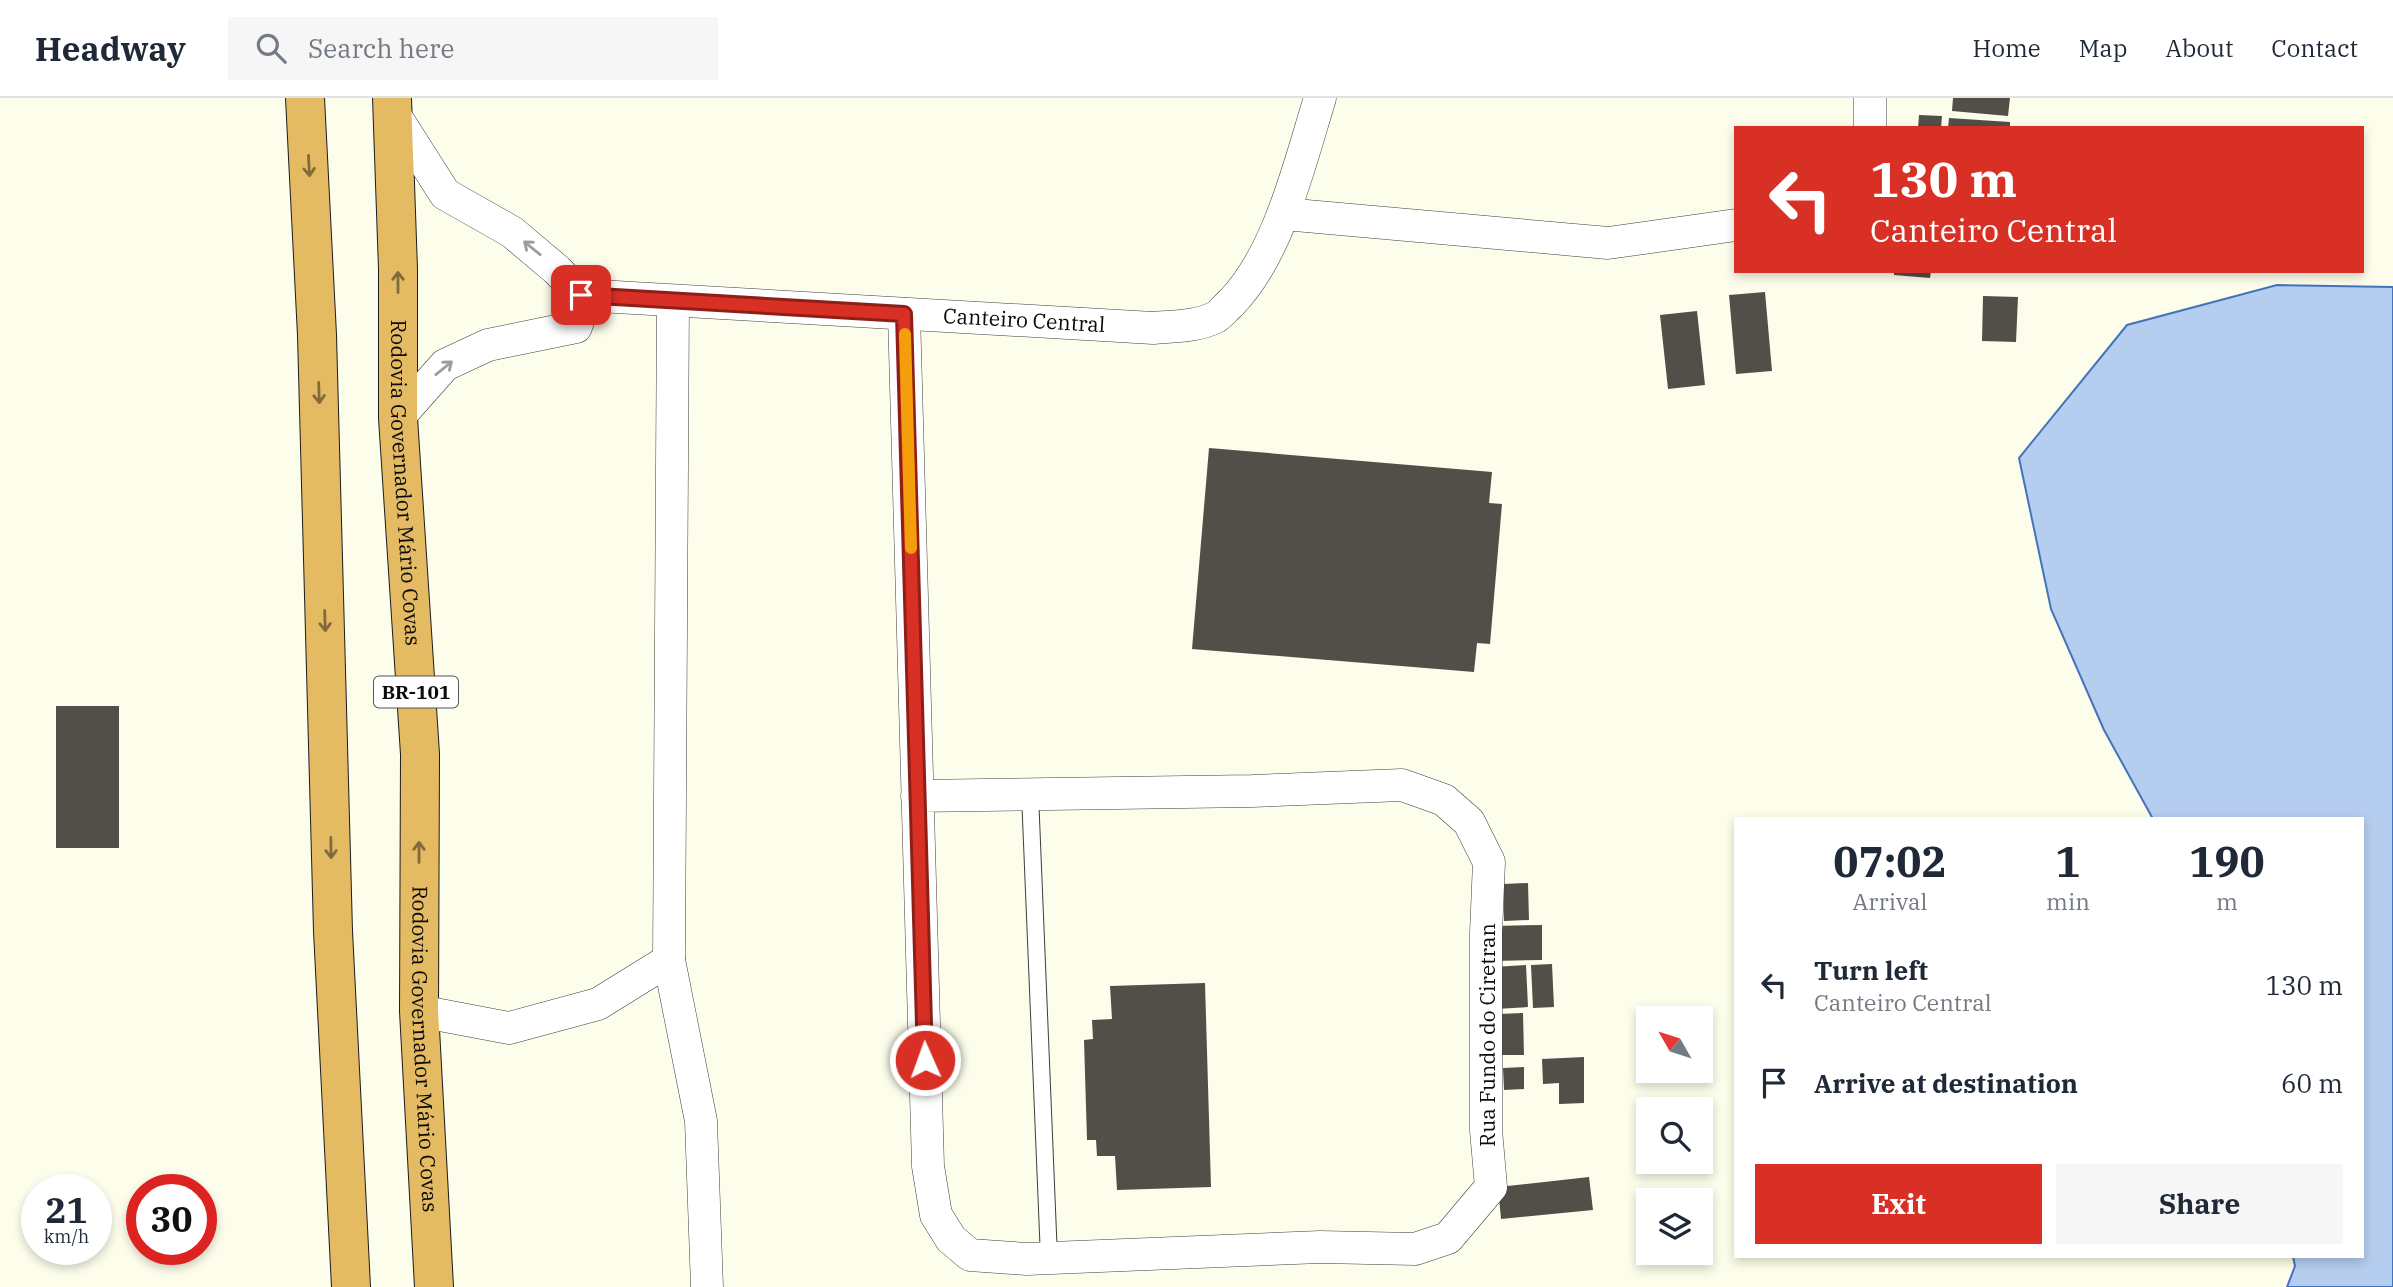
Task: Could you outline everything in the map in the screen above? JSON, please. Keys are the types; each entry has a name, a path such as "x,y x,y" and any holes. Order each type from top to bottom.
{"highway":[{"path":"305,98 318,349 333,931 351,1287"},
{"name":"Rodovia Governador Mário Covas","path":"392,104 398,270 398,418 419,754 419,1011 434,1287"}],"street":[{"path":"1320,98 1284,214 1608,243 1734,225"},
{"path":"1870,98 1870,126"},
{"path":"392,104 444,194 512,232 557,270 581,295 581,312 576,327 488,345 445,365 398,418"},
{"name":"Canteiro Central","path":"581,295 1153,328 1195,324 1217,317 1245,285 1284,214"},
{"path":"673,301 669,960 701,1121 707,1287"},
{"path":"904,314 928,1166 936,1215 951,1239 970,1255 1049,1258"},
{"name":"Rua Fundo do Ciretran","path":"1030,794 1252,792 1402,785 1444,800 1469,822 1489,862 1486,933 1486,1129 1491,1187 1448,1238 1415,1249 1320,1247 1049,1258"},
{"path":"917,796 1030,794"},
{"path":"419,1011 509,1028 598,1004 669,960"}],"lane":[{"path":"1030,794 1049,1258"}],"water":[{"path":"2277,285 2393,287 2393,1287 2287,1287 2295,1266 2293,1258 2364,1258 2364,817 2152,817 2104,730 2051,609 2019,458 2127,325"}],"building":[{"path":"1953,98 2010,98 2008,116 1952,111"},
{"path":"1919,115 1942,116 1941,126 1918,126"},
{"path":"1949,118 2010,122 2010,126 1948,126"},
{"path":"1894,273 1931,273 1930,278"},
{"path":"1765,292 1772,371 1736,374 1729,295"},
{"path":"1983,296 2018,297 2016,342 1982,341"},
{"path":"1697,311 1705,385 1668,389 1660,315"},
{"path":"1209,448 1492,472 1489,503 1502,504 1490,644 1477,643 1474,672 1192,649"},
{"path":"56,706 119,706 119,848 56,848"},
{"path":"1528,883 1529,920 1504,921 1503,884"},
{"path":"1542,925 1542,960 1493,961 1493,926"},
{"path":"1552,964 1554,1007 1533,1008 1531,965"},
{"path":"1526,965 1528,1007 1496,1009 1493,967"},
{"path":"1205,983 1211,1187 1117,1190 1115,1156 1097,1156 1096,1140 1087,1140 1084,1040 1093,1039 1092,1020 1112,1019 1110,986"},
{"path":"1523,1013 1524,1055 1500,1055 1498,1014"},
{"path":"1584,1057 1584,1103 1559,1104 1559,1083 1543,1084 1542,1059"},
{"path":"1524,1067 1524,1089 1504,1090 1503,1068"},
{"path":"1589,1177 1593,1210 1501,1219 1498,1187"}],"slow traffic":[{"path":"905,334 911,548"}],"route":[{"path":"581,295 904,314 925,1060"}]}
